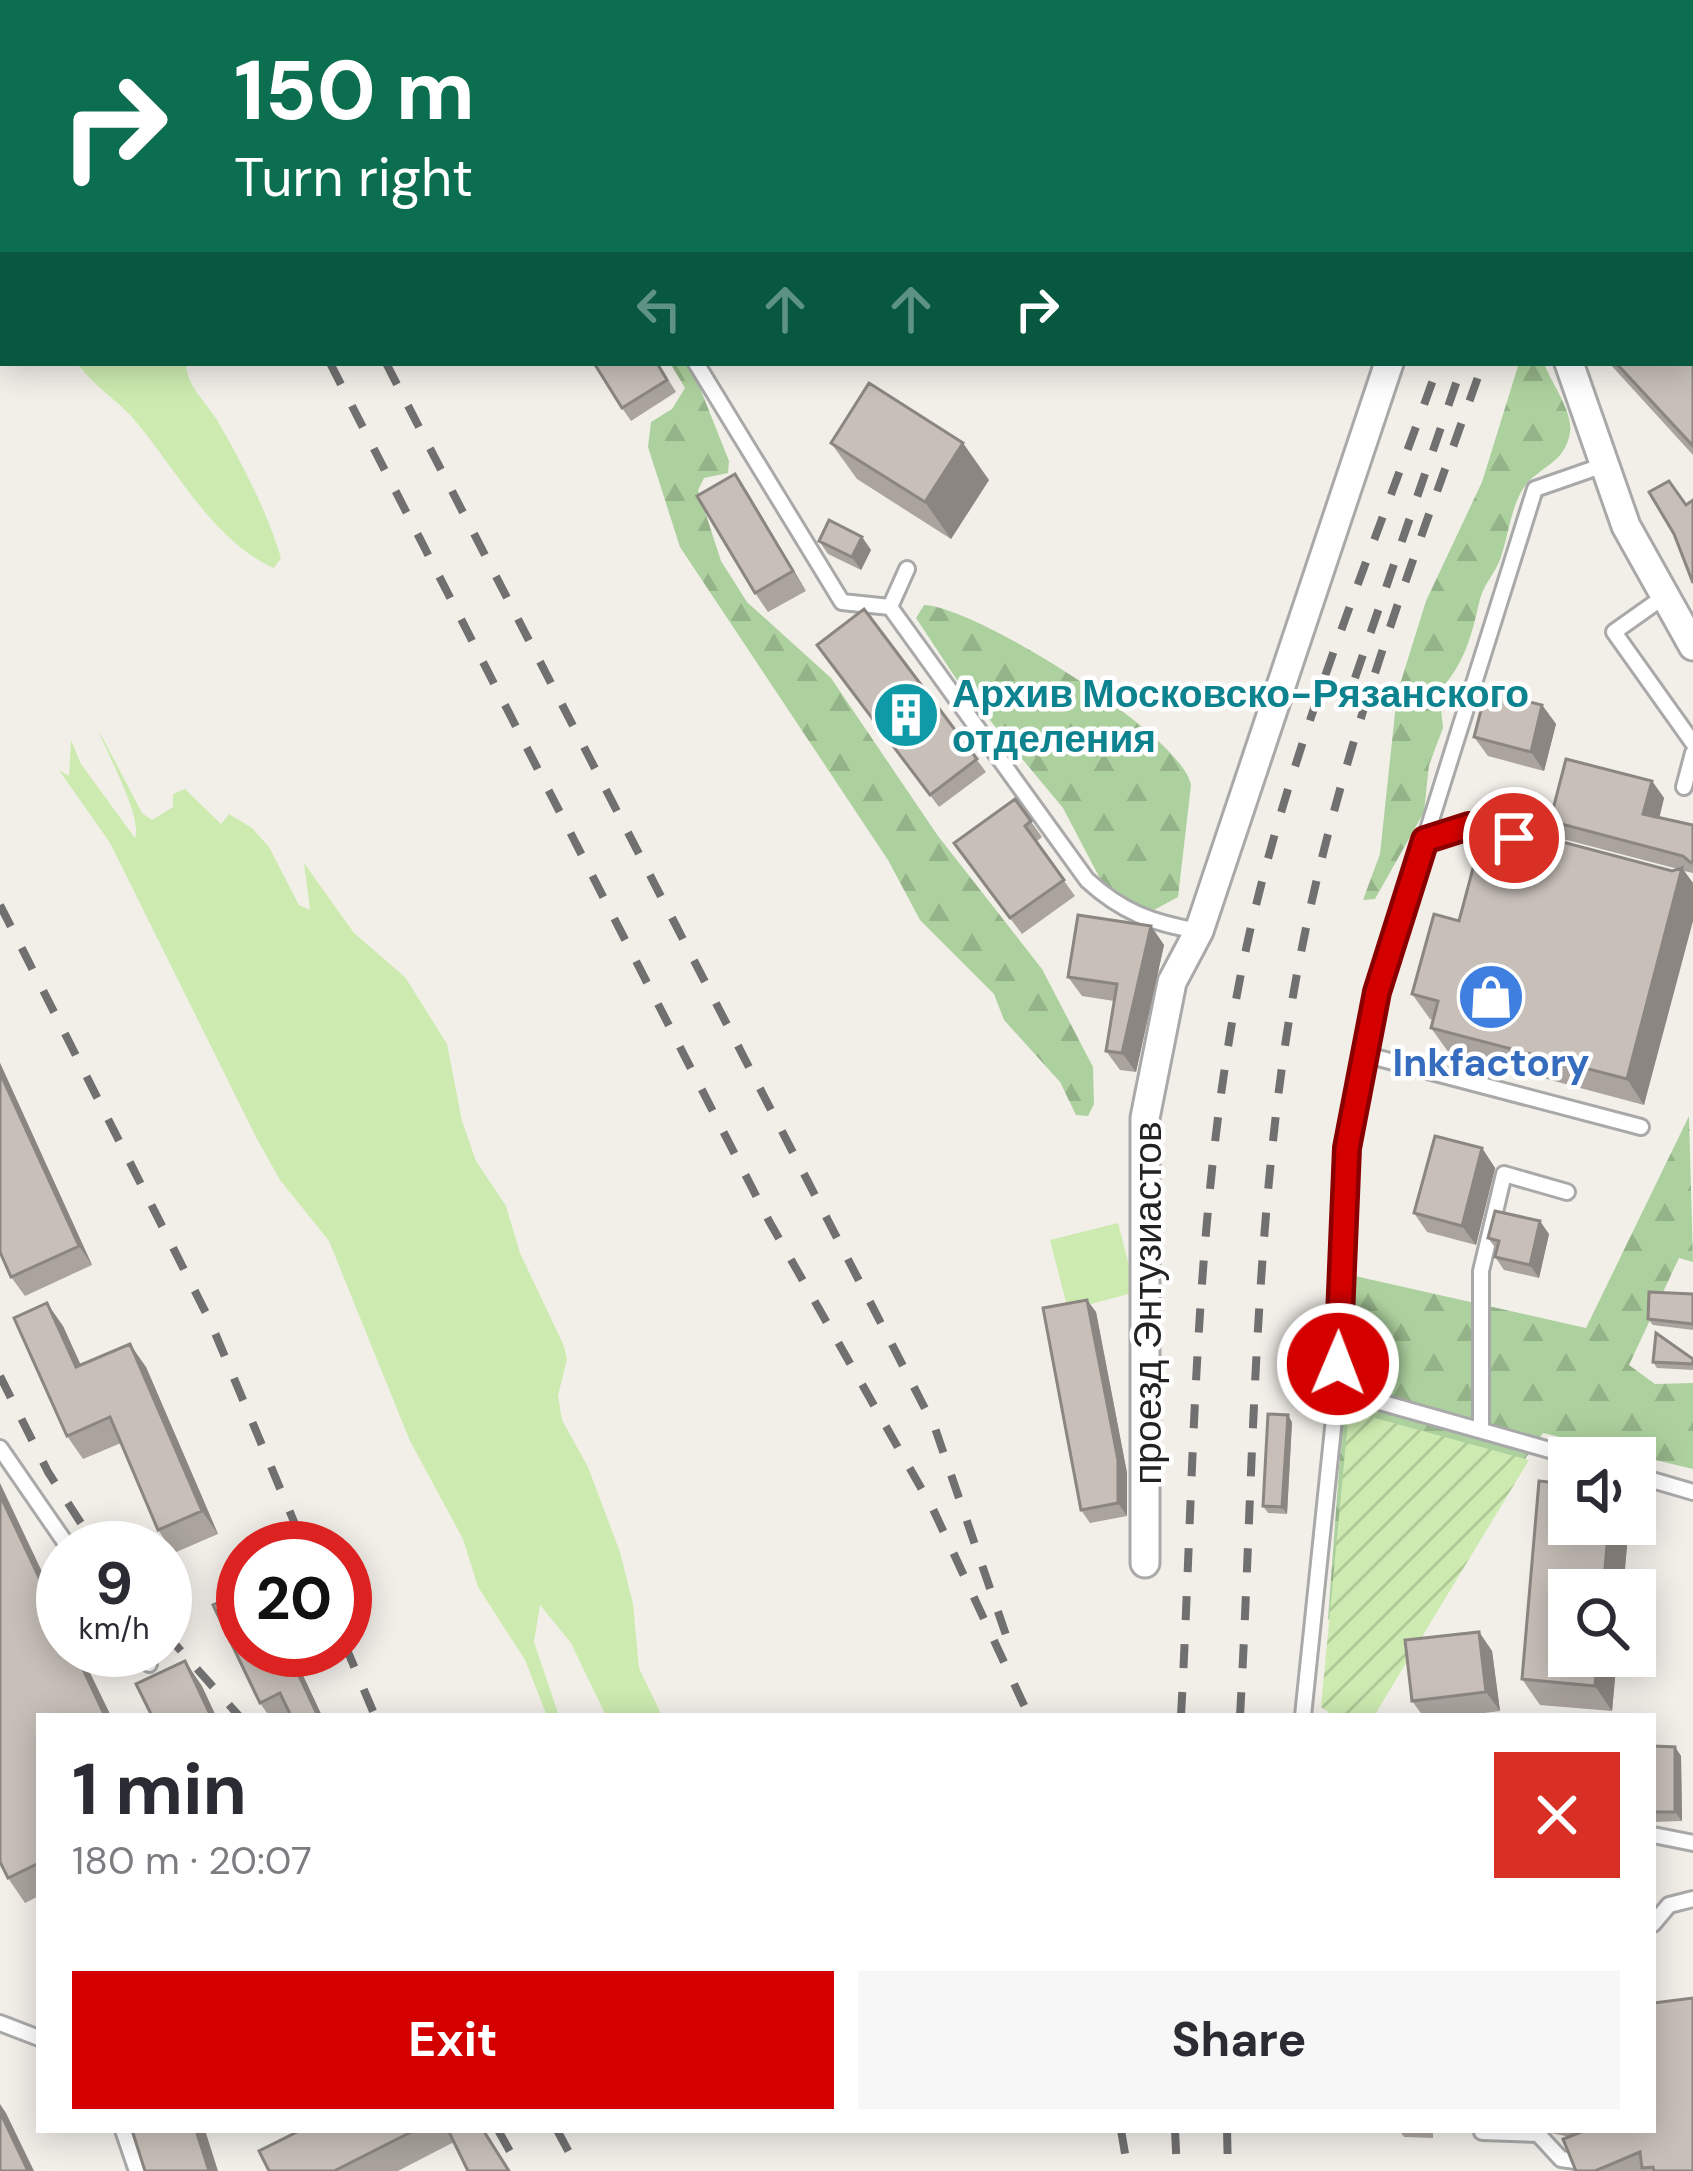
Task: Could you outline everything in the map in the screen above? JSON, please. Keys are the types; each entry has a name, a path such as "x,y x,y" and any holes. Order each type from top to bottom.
{"street":[{"name":"проезд Энтузиастов","path":"1145,1563 1145,1118 1172,982 1199,931 1388,366"},
{"path":"1570,366 1626,526 1662,598 1693,646"}],"lane":[{"path":"698,366 842,602 890,607 1087,880 1116,907 1154,923 1199,931"},
{"path":"1303,1713 1337,1390 1347,1148 1363,1054 1535,489 1604,465"},
{"path":"890,607 907,568"},
{"path":"1662,598 1614,632 1693,743"},
{"path":"1684,787 1693,753"},
{"path":"1425,840 1469,826 1514,838"},
{"path":"1363,1054 1641,1127"},
{"path":"1481,1429 1481,1271 1504,1174 1568,1192"},
{"path":"1337,1390 1548,1449"},
{"path":"0,1448 50,1521"},
{"path":"1656,1481 1693,1492"},
{"path":"1656,1836 1693,1844"},
{"path":"1656,1921 1670,1905 1693,1899"},
{"path":"0,2023 36,2037"},
{"path":"124,2133 137,2171"},
{"path":"1510,2133 1538,2134 1561,2158 1576,2164 1609,2157"}],"green space":[{"path":"80,366 186,366 193,386 217,420 261,505 281,558 274,568 252,556 213,521 131,416"},
{"path":"672,366 691,366 729,461 728,473 704,478 698,490 721,561 747,602 831,678 938,836 1042,969 1093,1067 1094,1104 1088,1116 1076,1115 1060,1082 1004,1020 994,994 920,920 888,860 680,547 648,447 651,422 672,409 685,388"},
{"path":"1518,366 1545,366 1568,415 1567,444 1526,485 1517,502 1466,648 1439,691 1443,728 1429,765 1424,812 1375,899 1363,900 1380,854 1397,694 1426,601 1482,482"},
{"path":"924,605 950,611 1029,649 1116,707 1179,763 1191,785 1178,897 1154,910 1128,907 1106,890 1063,808 959,683 916,618"},
{"path":"98,729 142,813 152,820 173,807 173,794 185,789 221,824 229,814 252,828 269,847 299,905 310,910 304,863 354,933 405,977 447,1044 462,1121 476,1161 506,1206 520,1253 564,1346 567,1359 558,1396 562,1420 588,1467 620,1552 633,1604 639,1668 661,1713 605,1713 571,1643 540,1605 534,1642 558,1713 546,1713 525,1660 478,1587 463,1539 410,1441 329,1241 280,1180 110,843 59,770 69,776 71,740 81,764 135,838 129,801"},
{"path":"1689,1116 1693,1262 1679,1258 1629,1365 1655,1384 1693,1383 1693,1469 1656,1460 1656,1437 1543,1433 1467,1543 1339,1626 1328,1619 1343,1415 1346,1274 1586,1328"},
{"path":"1118,1223 1136,1292 1068,1310 1050,1240"},
{"path":"1349,1411 1529,1460 1376,1713 1330,1713 1321,1707"}],"building":[{"path":"596,366 659,366 667,380 622,408"},
{"path":"1619,366 1693,366 1693,446"},
{"path":"869,383 963,443 925,502 831,443"},
{"path":"735,474 793,571 755,593 697,496"},
{"path":"1669,481 1686,505 1693,500 1693,583 1674,534 1649,492"},
{"path":"829,520 862,537 852,557 819,541"},
{"name":"Архив Московско-Рязанского отделения","path":"864,609 977,759 930,795 817,645"},
{"path":"1486,691 1542,705 1531,752 1474,737"},
{"path":"1566,759 1652,781 1643,814 1693,825 1693,861 1550,821"},
{"path":"1015,799 1031,821 1025,826 1064,880 1010,918 954,843"},
{"path":"1484,827 1538,841 1540,836 1672,871 1682,868 1627,1079 1431,1028 1438,1001 1412,994 1434,914 1459,921"},
{"path":"1078,915 1151,926 1122,1053 1106,1051 1117,984 1068,977"},
{"path":"0,1073 79,1246 11,1277 0,1252"},
{"path":"1435,1136 1482,1148 1462,1226 1414,1213"},
{"path":"1495,1211 1540,1221 1530,1265 1495,1257 1499,1241 1488,1238"},
{"path":"1649,1292 1693,1294 1693,1324 1648,1319"},
{"path":"1087,1300 1118,1460 1118,1503 1081,1510 1043,1308"},
{"path":"47,1303 76,1367 130,1344 202,1511 179,1521 154,1521 110,1417 67,1436 14,1318"},
{"path":"1656,1333 1693,1359 1693,1364 1653,1362"},
{"path":"1268,1414 1288,1415 1282,1507 1263,1506"},
{"path":"1539,1481 1548,1482 1548,1545 1607,1545 1605,1569 1548,1569 1548,1677 1596,1677 1595,1686 1522,1679"},
{"path":"0,1495 36,1571 36,1677 87,1677 104,1713 36,1713 36,1864 8,1878 0,1862"},
{"path":"1479,1632 1486,1692 1412,1701 1405,1640"},
{"path":"192,1676 210,1713 150,1713 136,1684 151,1677"},
{"path":"248,1677 300,1677 317,1713 290,1713 280,1693 260,1703"},
{"path":"1656,1746 1675,1747 1675,1812 1656,1812"},
{"path":"1693,1998 1693,2171 1642,2168 1640,2152 1595,2171 1576,2171 1563,2139 1578,2133 1656,2133 1656,2003"},
{"path":"0,2112 28,2171 0,2171"},
{"path":"133,2133 197,2133 209,2171 145,2171"},
{"path":"295,2133 409,2133 334,2171 269,2171 259,2151"},
{"path":"449,2133 485,2133 509,2171 468,2171"}],"railway":[{"path":"332,366 769,1221 933,1509 1028,1713"},
{"path":"388,366 935,1428 1006,1635"},
{"path":"1181,1713 1206,1234 1215,1138 1246,949 1308,726 1438,366"},
{"path":"1355,678 1462,366"},
{"path":"1240,1713 1264,1242 1272,1147 1299,963 1356,735 1482,366"},
{"path":"0,905 210,1321 294,1521"},
{"path":"0,1376 48,1472 80,1521"},
{"path":"192,1663 236,1713"},
{"path":"359,1677 374,1713"},
{"path":"500,2133 521,2171"},
{"path":"559,2133 579,2171"},
{"path":"1122,2133 1128,2171"},
{"path":"1175,2133 1177,2171"},
{"path":"1227,2133 1228,2171"}],"place":[{"name":"Архив Московско-Рязанского отделения","path":"906,715"},
{"name":"Inkfactory","path":"1491,997"}],"route":[{"path":"1338,1364 1340,1240 1347,1148 1360,1068 1377,992 1425,840 1469,826 1514,838"}]}
